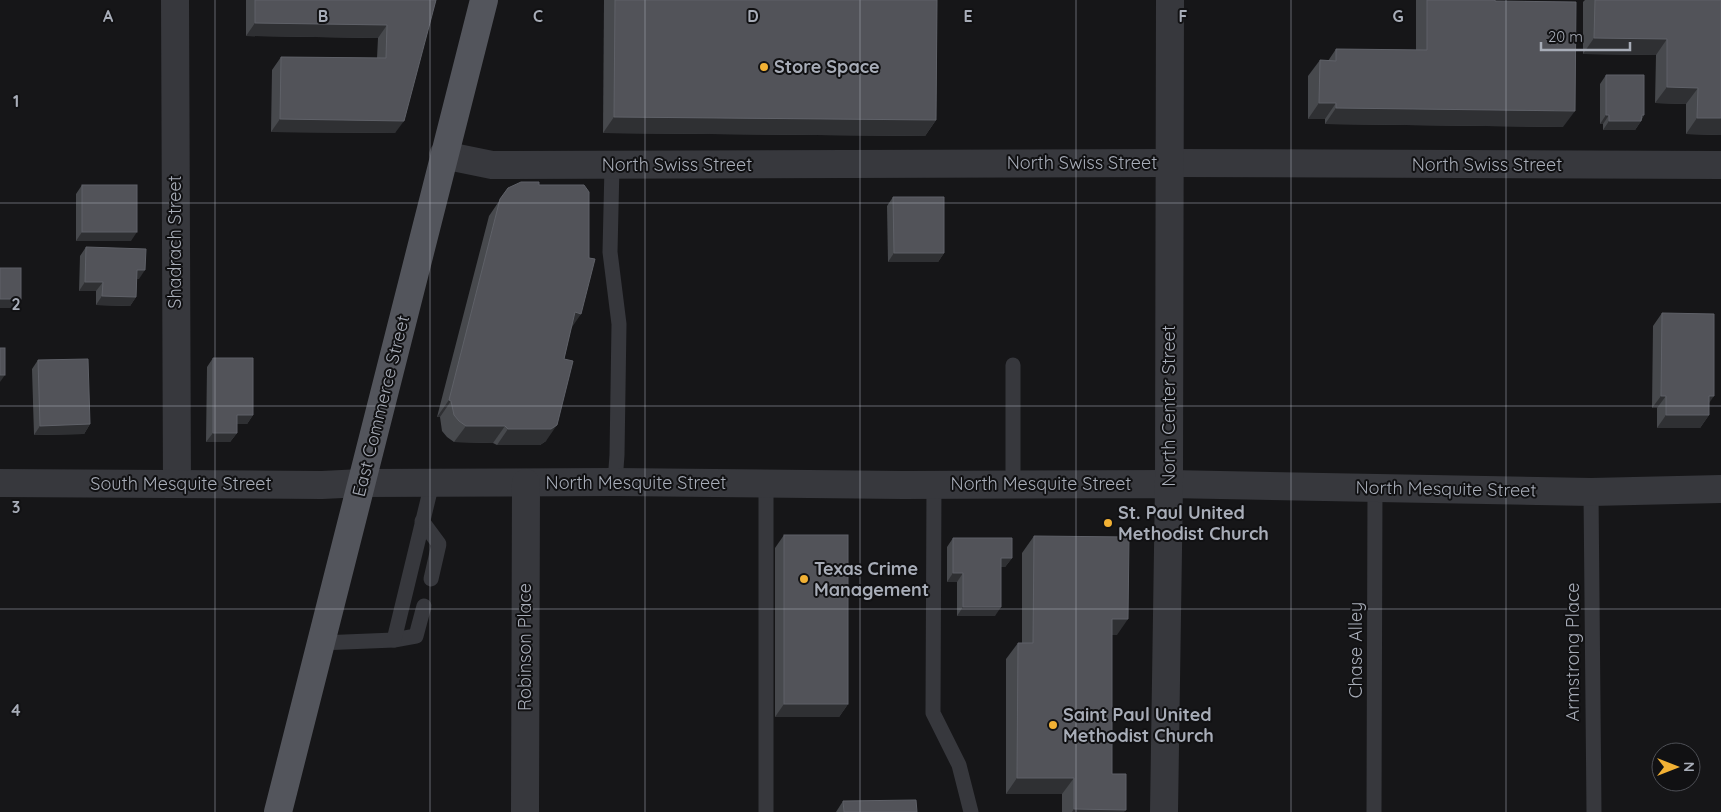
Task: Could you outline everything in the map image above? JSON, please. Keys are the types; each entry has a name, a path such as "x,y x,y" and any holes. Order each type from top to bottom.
{"main road":[{"name":"East Commerce Street","path":"278,812 443,155 484,0"}],"street":[{"name":"Shadrach Street","path":"175,0 177,483"},
{"name":"North Center Street","path":"1164,812 1169,484 1170,0"},
{"name":"North Swiss Street","path":"443,155 492,165 612,166 1169,163 1721,165"},
{"name":"South Mesquite Street","path":"0,483 322,485 362,483"},
{"name":"North Mesquite Street","path":"362,483 1169,484 1591,492 1721,489"},
{"name":"Robinson Place","path":"526,483 526,812"}],"lane":[{"path":"612,166 610,252 619,324 615,482"},
{"path":"1013,365 1013,484"},
{"path":"394,640 432,483"},
{"path":"766,484 766,812"},
{"path":"934,484 932,713 959,766 971,812"},
{"name":"Chase Alley","path":"1374,812 1375,488"},
{"name":"Armstrong Place","path":"1591,492 1594,812"},
{"path":"422,521 439,544 430,579"},
{"path":"320,643 394,640 416,636 424,606"}],"building":[{"path":"255,0 436,0 404,121 280,119 281,57 386,58 387,25 255,23"},
{"name":"Store Space","path":"615,0 937,0 936,120 614,117"},
{"path":"1427,0 1576,2 1575,111 1336,108 1336,103 1319,103 1320,60 1336,61 1336,49 1427,50"},
{"path":"1595,0 1721,0 1721,118 1697,118 1698,88 1667,87 1667,39 1594,38"},
{"path":"1606,75 1644,75 1644,115 1642,115 1641,121 1609,121 1609,115 1606,115"},
{"path":"521,182 539,182 539,185 584,185 589,192 589,258 595,259 581,314 575,312 564,359 573,361 557,425 551,429 508,429 505,426 466,426 454,415 451,401 449,400 500,199 508,188"},
{"path":"82,185 137,185 137,232 82,232"},
{"path":"893,197 944,197 944,253 894,253"},
{"path":"86,247 146,249 145,270 137,270 136,297 102,296 103,282 85,282"},
{"path":"0,268 21,268 21,299 0,299"},
{"path":"1662,313 1714,314 1714,396 1709,396 1709,415 1666,415 1666,396 1661,396"},
{"path":"0,348 5,348 5,375 0,375"},
{"path":"213,358 253,358 253,415 237,415 237,433 213,433"},
{"path":"88,359 90,424 40,426 38,360"},
{"path":"784,535 848,535 848,704 784,704"},
{"name":"Saint Paul United Methodist Church","path":"1034,536 1129,537 1128,619 1112,619 1112,774 1126,774 1126,810 1074,809 1074,778 1017,778 1018,643 1033,643"},
{"path":"953,538 1012,538 1012,558 1001,558 1001,607 963,607 963,573 953,573"},
{"path":"916,800 917,812 844,812 843,801"}],"place":[{"name":"Store Space","path":"764,67"},
{"name":"St. Paul United Methodist Church","path":"1108,523"},
{"name":"Texas Crime Management","path":"804,579"},
{"name":"Saint Paul United Methodist Church","path":"1053,725"}]}
